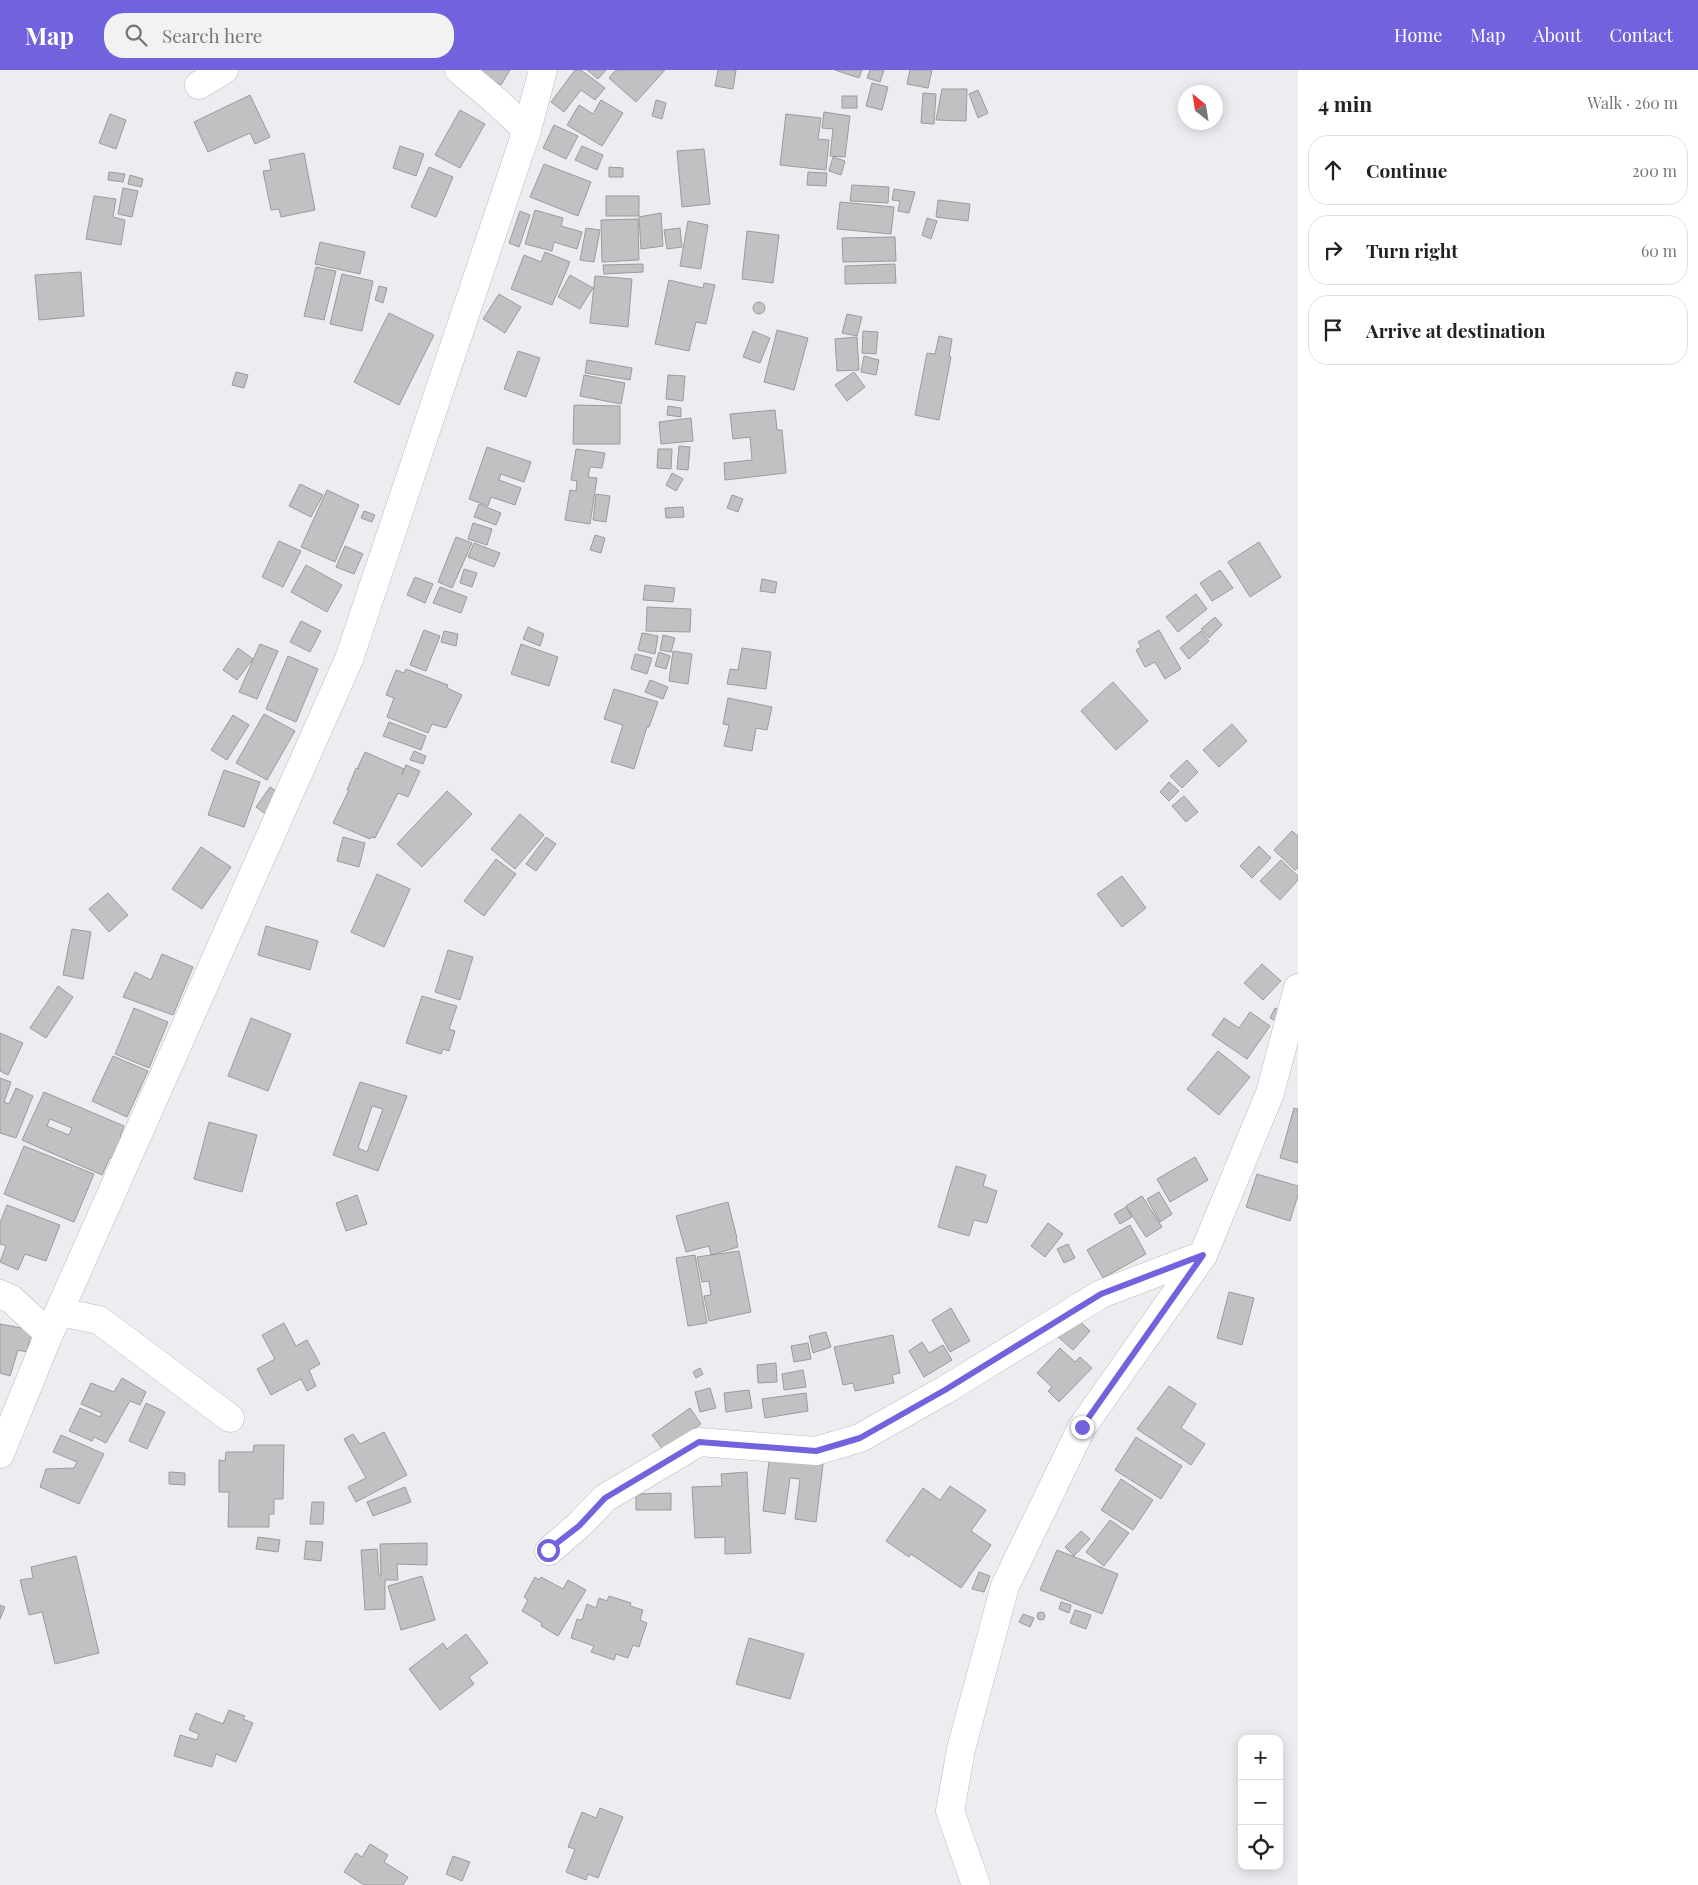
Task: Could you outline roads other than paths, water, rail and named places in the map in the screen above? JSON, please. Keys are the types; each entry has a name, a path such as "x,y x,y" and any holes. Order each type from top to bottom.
{"street":[{"path":"199,85 224,70"},
{"path":"459,70 527,130"},
{"path":"0,1454 55,1323 349,659 527,130 544,70"},
{"path":"976,1885 950,1811 961,1750 1005,1586 1082,1427 1203,1255 1270,1093 1298,988"},
{"path":"548,1550 579,1526 605,1498 699,1442 816,1451 860,1438 945,1390 1101,1294 1203,1255"},
{"path":"0,1294 55,1323 99,1320 230,1418"}]}
